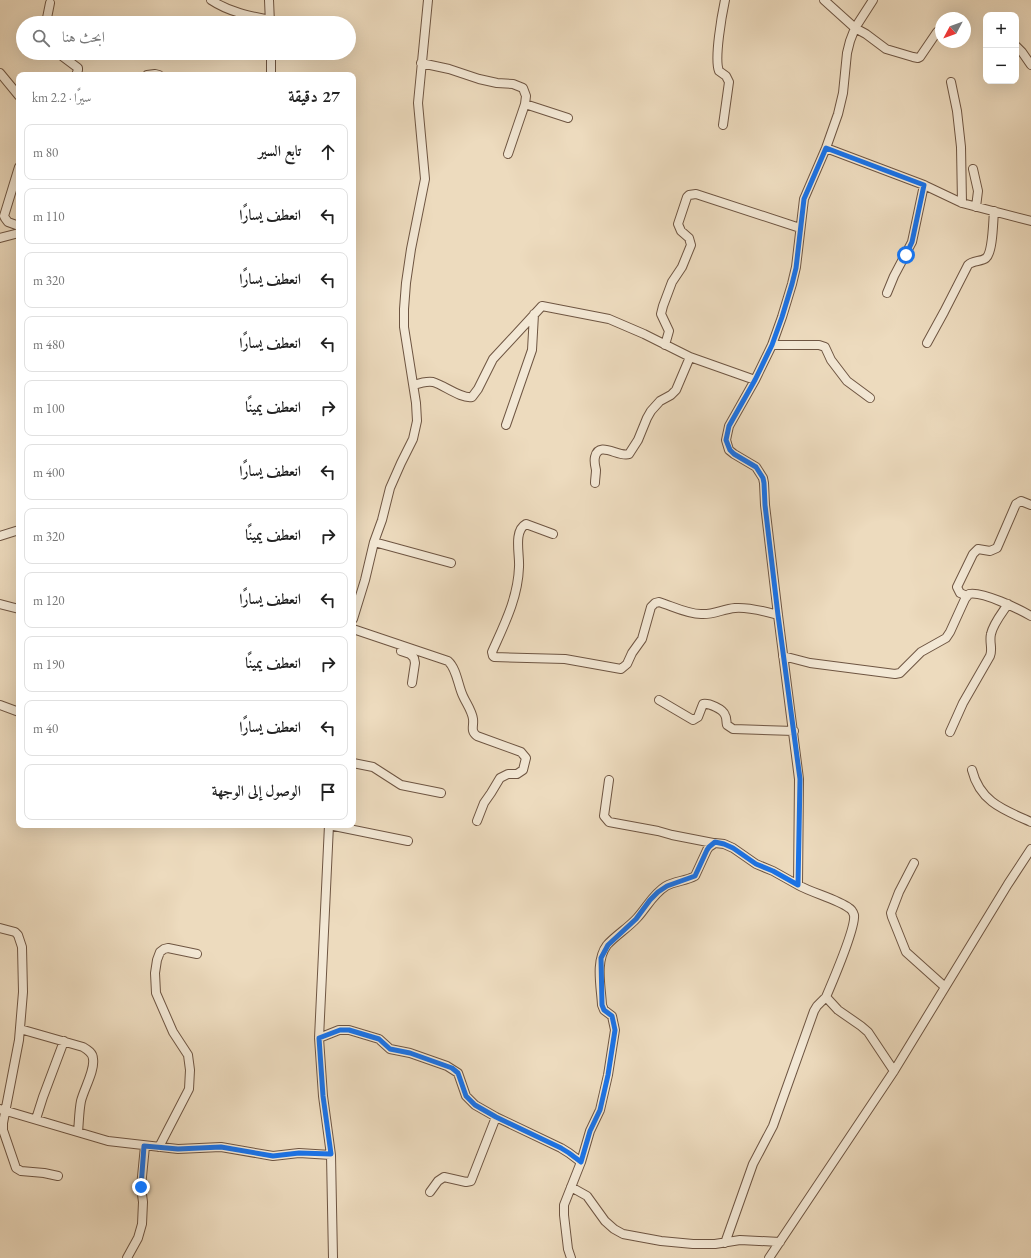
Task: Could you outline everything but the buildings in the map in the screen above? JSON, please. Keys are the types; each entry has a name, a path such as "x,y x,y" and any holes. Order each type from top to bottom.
{"street":[{"path":"211,0 230,10 248,16"},
{"path":"269,0 270,16"},
{"path":"356,610 366,580 374,542 382,520 390,488 413,439 418,414 404,327 404,309 406,283 425,179 418,103 428,0"},
{"path":"723,125 729,82 726,76 719,71 717,65 724,0"},
{"path":"824,0 855,28 866,34 886,49 918,58 924,52 935,34"},
{"path":"798,885 800,779 783,656 763,478 756,467 730,450 726,440 729,426 755,380 772,345 796,268 804,199 826,148 838,114 843,93 847,52 855,28 873,0"},
{"path":"47,16 50,4"},
{"path":"1018,48 1031,65"},
{"path":"67,60 78,68 77,72"},
{"path":"271,60 271,72"},
{"path":"421,63 449,69 491,82 519,85 525,91 525,104 508,154"},
{"path":"0,73 16,92"},
{"path":"951,82 961,140 962,203"},
{"path":"525,104 568,118"},
{"path":"826,148 924,185 962,203 1031,221"},
{"path":"973,169 978,191 976,207"},
{"path":"16,177 4,216 8,222 16,225"},
{"path":"887,293 912,242 924,185"},
{"path":"665,344 669,331 661,314 663,306 672,282 682,267 691,244 689,238 680,231 678,224 689,194 696,194 800,228"},
{"path":"926,343 968,265 983,260 988,256 991,243 994,211"},
{"path":"0,238 16,234"},
{"path":"414,385 434,382 469,398 472,397 478,389 493,359 542,306 597,316 620,324 665,344 690,358 755,380"},
{"path":"506,425 532,350 534,314"},
{"path":"772,345 819,345 824,347 831,360 847,381 870,398"},
{"path":"595,483 596,471 594,460 596,453 605,449 623,455 629,454 638,440 651,411 660,401 671,395 676,390 690,358"},
{"path":"966,596 960,593 957,587 972,554 978,549 990,551 996,548 1016,504 1020,501 1031,505"},
{"path":"553,534 526,524 520,530 518,540 519,565 517,582 508,617 492,652 494,657 566,659 621,669 627,664 638,645 645,630 651,607 655,603 659,602 696,614 709,614 735,608 742,608 759,610 778,615"},
{"path":"0,536 16,531"},
{"path":"374,542 451,562"},
{"path":"783,656 810,663 895,674 900,673 921,652 946,638 966,596 974,593 979,594 1008,604 1031,616"},
{"path":"0,604 16,608"},
{"path":"950,732 963,703 990,656 991,633 1008,604"},
{"path":"356,630 448,661 453,667 463,696 472,714 473,733 477,736 524,754 526,761 523,770 517,774 504,775 500,778 484,803 477,821"},
{"path":"356,636 384,644 413,656 415,660 412,683"},
{"path":"659,700 693,720 698,717 702,705 705,703 722,711 726,716 727,725 733,729 794,731"},
{"path":"0,705 16,711"},
{"path":"356,764 373,767 401,785 441,793"},
{"path":"972,770 977,786 992,803 1001,809 1031,822"},
{"path":"609,780 604,816 609,822 713,843 719,842 733,848 756,864 773,871 798,885 843,904 852,910 854,914 847,943 826,997 814,1011 773,1126 753,1164 726,1242"},
{"path":"329,828 319,1038 323,1096 331,1154 333,1258"},
{"path":"344,828 408,841"},
{"path":"571,1258 568,1249 564,1205 581,1162 590,1131 600,1110 608,1075 615,1030 612,1016 604,1010 602,1005 600,964 603,952 613,940 636,919 658,892 667,886 695,876 707,850 713,843"},
{"path":"769,1258 894,1071 1008,884 1028,861 1031,849"},
{"path":"914,863 899,892 892,917 906,952 945,987"},
{"path":"0,928 15,932 22,947 23,992 20,1029 14,1070 3,1110 3,1130 16,1168 21,1171 58,1176"},
{"path":"159,1147 189,1089 190,1070 188,1055 173,1032 156,993 155,973 157,960 160,952 168,948 197,954"},
{"path":"826,997 838,1010 868,1032 894,1071"},
{"path":"20,1029 64,1041 90,1051 94,1060 82,1100 78,1132"},
{"path":"319,1038 340,1030 349,1030 379,1039 390,1049 410,1053 447,1066 458,1073 466,1096 470,1100 496,1117 561,1148 581,1162"},
{"path":"36,1119 64,1041"},
{"path":"3,1110 108,1141 144,1146 178,1149 221,1147 273,1156 299,1153 331,1154"},
{"path":"430,1192 438,1181 444,1177 466,1182 471,1181 496,1117"},
{"path":"127,1258 138,1238 142,1224 141,1180 144,1146"},
{"path":"571,1187 587,1196 605,1221 614,1229 623,1234 662,1241 693,1244 740,1240 780,1242"}],"route":[{"path":"141,1187 144,1146 178,1149 221,1147 273,1156 299,1153 331,1154 323,1096 319,1038 343,1029 379,1039 386,1047 390,1049 410,1053 452,1068 458,1073 466,1096 475,1105 496,1117 561,1148 581,1162 590,1131 600,1110 608,1075 615,1030 614,1019 604,1010 602,1005 600,964 603,952 608,945 625,927 636,919 658,892 667,886 691,879 695,876 707,850 715,842 719,842 733,848 756,864 773,871 798,885 800,779 786,682 767,524 764,483 760,472 756,467 734,454 727,445 726,440 729,426 755,380 772,345 782,317 796,268 804,199 826,148 924,185 912,242 906,255"}]}
